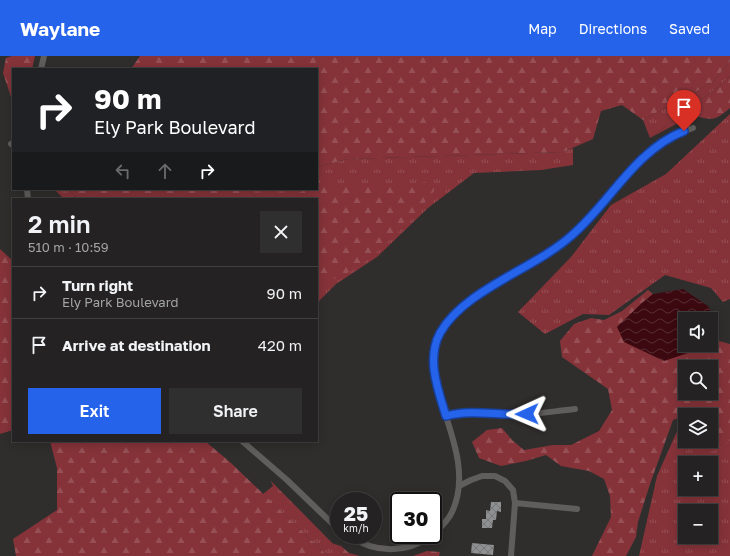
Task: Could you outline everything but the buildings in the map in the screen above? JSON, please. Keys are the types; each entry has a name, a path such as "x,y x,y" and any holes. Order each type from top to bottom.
{"street":[{"path":"41,68 44,56"},
{"path":"442,526 452,512 458,496 459,462 436,384 434,368 435,352 440,334 449,320 461,307 572,236 596,211 640,160 660,144 675,135 693,128"},
{"path":"446,416 459,412 513,415 576,409"},
{"path":"243,442 287,480 330,521"},
{"path":"459,486 482,476 495,476 505,481 513,490 515,503 511,556"},
{"path":"515,503 577,509"},
{"path":"361,544 371,548 396,550 416,544"}],"green space":[{"path":"12,56 35,56 32,68 12,68 12,100 3,73 6,58"},
{"path":"140,56 730,56 730,61 713,82 643,120 622,105 601,111 593,139 563,152 348,159 318,167 318,68 132,68"},
{"path":"730,61 730,76 722,84 650,138 643,120 713,82"},
{"path":"730,76 730,108 725,112 713,119 693,115 650,138 722,84"},
{"path":"730,114 730,299 723,302 711,288 665,275 609,315 583,314 545,334 518,312 571,257 611,205 666,174"},
{"path":"573,148 573,165 541,170 474,173 428,208 377,257 336,284 318,302 318,198 257,198 249,190 318,190 318,167 348,159 563,152"},
{"path":"433,182 434,191 410,221 371,257 353,270 326,283 318,293 318,198 290,198 302,192 318,190 318,187 322,185 374,186"},
{"path":"55,190 69,190 77,198 63,198"},
{"path":"249,190 257,198 77,198 70,191"},
{"path":"0,249 12,260 12,430 0,434"},
{"path":"648,290 653,294 617,327 678,348 678,352 718,352 718,341 730,344 730,440 722,447 710,452 702,448 718,448 718,408 678,408 678,418 673,420 650,484 638,522 636,537 626,556 592,556 611,517 610,496 604,479 589,471 561,466 546,455 501,466 479,458 472,442 487,430 502,428 512,440 524,450 553,445 571,445 599,431 612,410 608,389 562,357 560,341 574,324 591,318 604,320 622,311"},
{"path":"678,429 678,448 718,448 718,439 730,436 730,556 639,556 657,476"},
{"path":"50,442 206,442 231,463 328,556 16,556 13,539 57,510 57,468"},
{"path":"271,481 330,541 330,544 333,544 345,556 328,556 263,494 273,486"},
{"path":"332,544 341,546 349,553 360,556 345,556"},
{"path":"427,551 440,552 439,556 413,556"}],"water":[{"path":"683,289 708,306 711,312 678,312 678,352 691,352 664,361 624,342 617,327 653,294"}],"route":[{"path":"527,414 513,415 459,412 446,416 436,384 434,368 435,352 440,334 449,320 461,307 572,236 596,211 640,160 660,144 684,131"}]}
